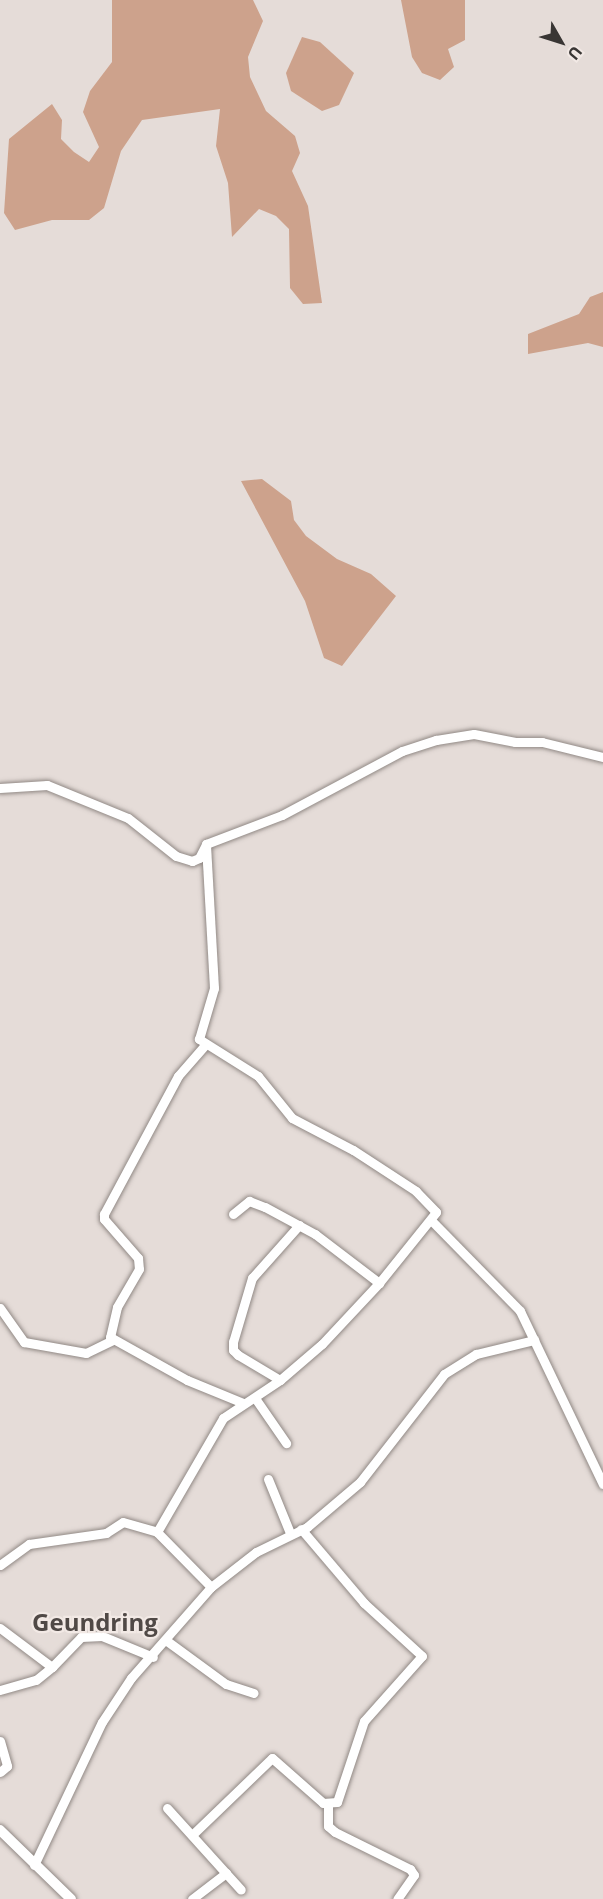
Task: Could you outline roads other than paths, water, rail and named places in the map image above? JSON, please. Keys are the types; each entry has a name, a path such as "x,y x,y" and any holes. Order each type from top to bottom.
{"street":[{"path":"0,788 47,785 128,818 176,856 192,861 199,858 206,844 282,815 402,751 436,740 474,734 515,742 542,742 603,758"},
{"path":"157,1532 212,1433 243,1403 255,1398 280,1380 322,1344 379,1283 431,1220 434,1206 416,1191 353,1150 300,1123 258,1076 205,1045 199,1035 214,988 206,844"},
{"path":"113,1340 117,1307 136,1280 139,1269 138,1258 104,1219 104,1214 178,1076 205,1045"},
{"path":"233,1214 242,1203 249,1201 299,1225 331,1245 379,1283"},
{"path":"431,1220 499,1286 520,1311 603,1484"},
{"path":"280,1380 238,1355 233,1342 252,1278 299,1225"},
{"path":"0,1308 24,1342 86,1353 113,1340"},
{"path":"113,1340 188,1380 243,1403"},
{"path":"34,1865 102,1722 131,1678 167,1641 211,1587 256,1552 301,1529 360,1482 444,1374 476,1354 534,1340"},
{"path":"255,1398 286,1443"},
{"path":"268,1479 290,1533"},
{"path":"0,1565 29,1544 106,1533 123,1522 157,1532 211,1587"},
{"path":"301,1529 364,1603 422,1653 420,1660 364,1721 341,1798 328,1804"},
{"path":"0,1628 52,1667"},
{"path":"0,1690 36,1680 81,1637 102,1636 153,1656"},
{"path":"167,1641 226,1684 254,1693"},
{"path":"0,1740 7,1766 0,1772"},
{"path":"192,1836 272,1758 328,1804"},
{"path":"328,1804 327,1826 410,1869 414,1875 397,1899"},
{"path":"167,1808 241,1890"},
{"path":"0,1830 71,1899"},
{"path":"192,1899 226,1873"}],"district":[{"name":"Geundring","path":"95,1622"}]}
